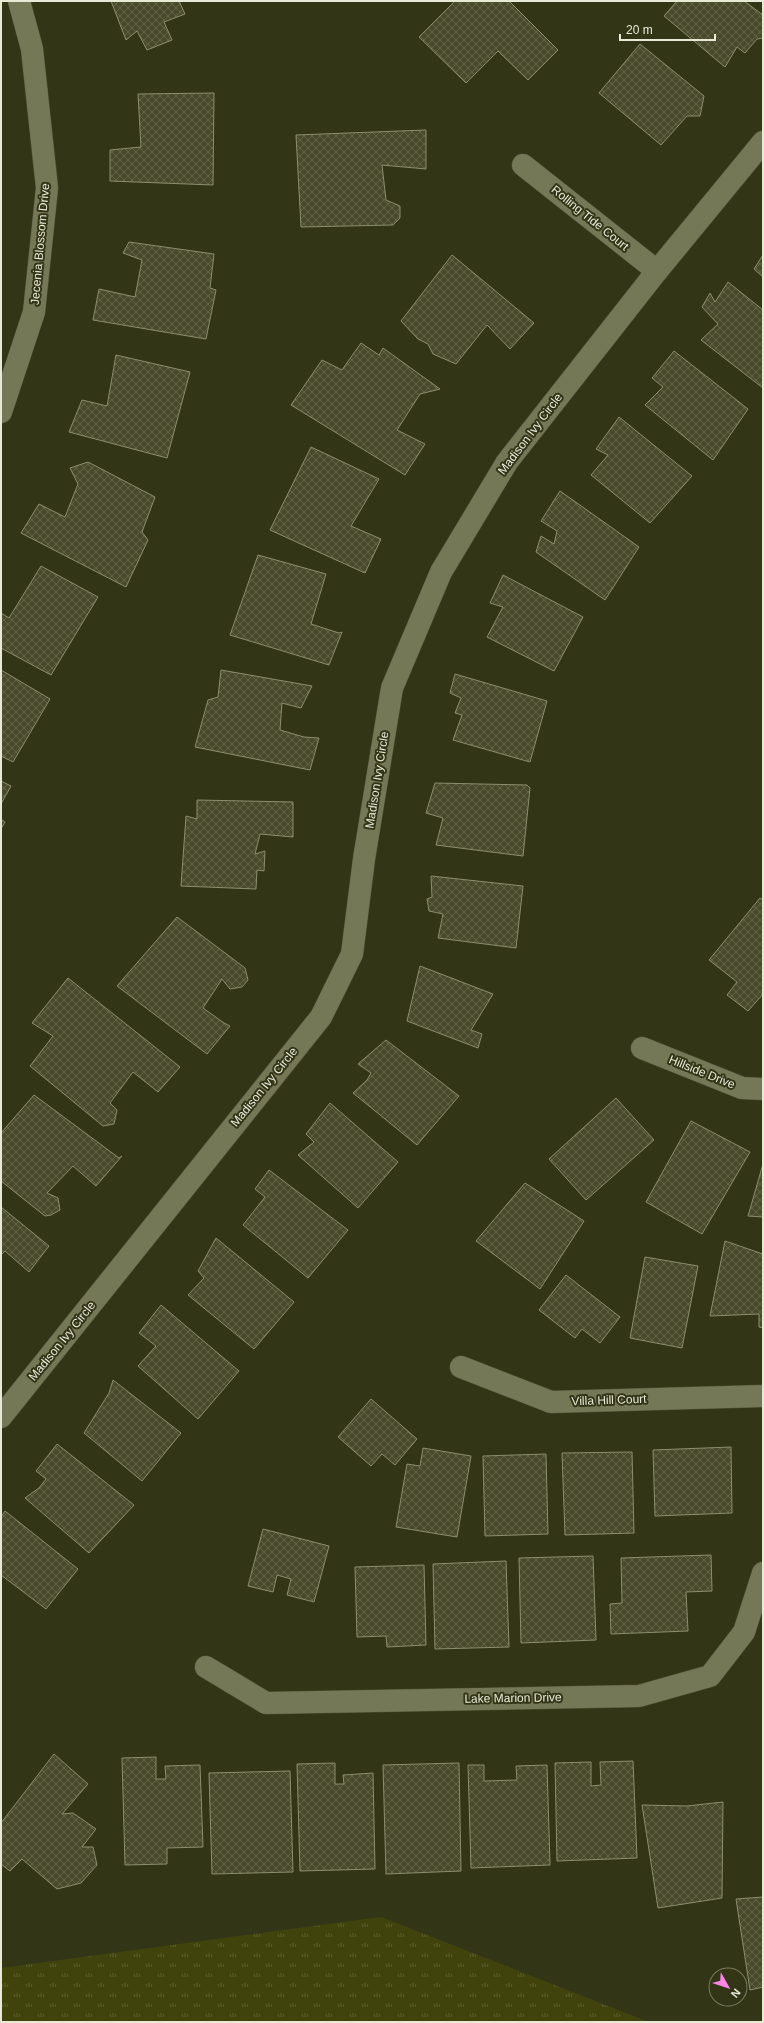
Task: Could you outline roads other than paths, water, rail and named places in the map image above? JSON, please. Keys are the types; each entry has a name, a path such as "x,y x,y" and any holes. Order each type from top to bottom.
{"street":[{"name":"Jecenia Blossom Drive","path":"1,412 34,312 46,188 32,49 19,1"},
{"name":"Madison Ivy Circle","path":"1,1417 321,1017 352,954 364,859 392,688 441,572 507,462 657,271 763,142"},
{"name":"Rolling Tide Court","path":"523,165 657,271"},
{"name":"Hillside Drive","path":"642,1048 742,1088 763,1089"},
{"name":"Villa Hill Court","path":"461,1367 550,1402 763,1396"},
{"name":"Lake Marion Drive","path":"206,1667 266,1703 639,1696 710,1676 744,1632 763,1573"}]}
